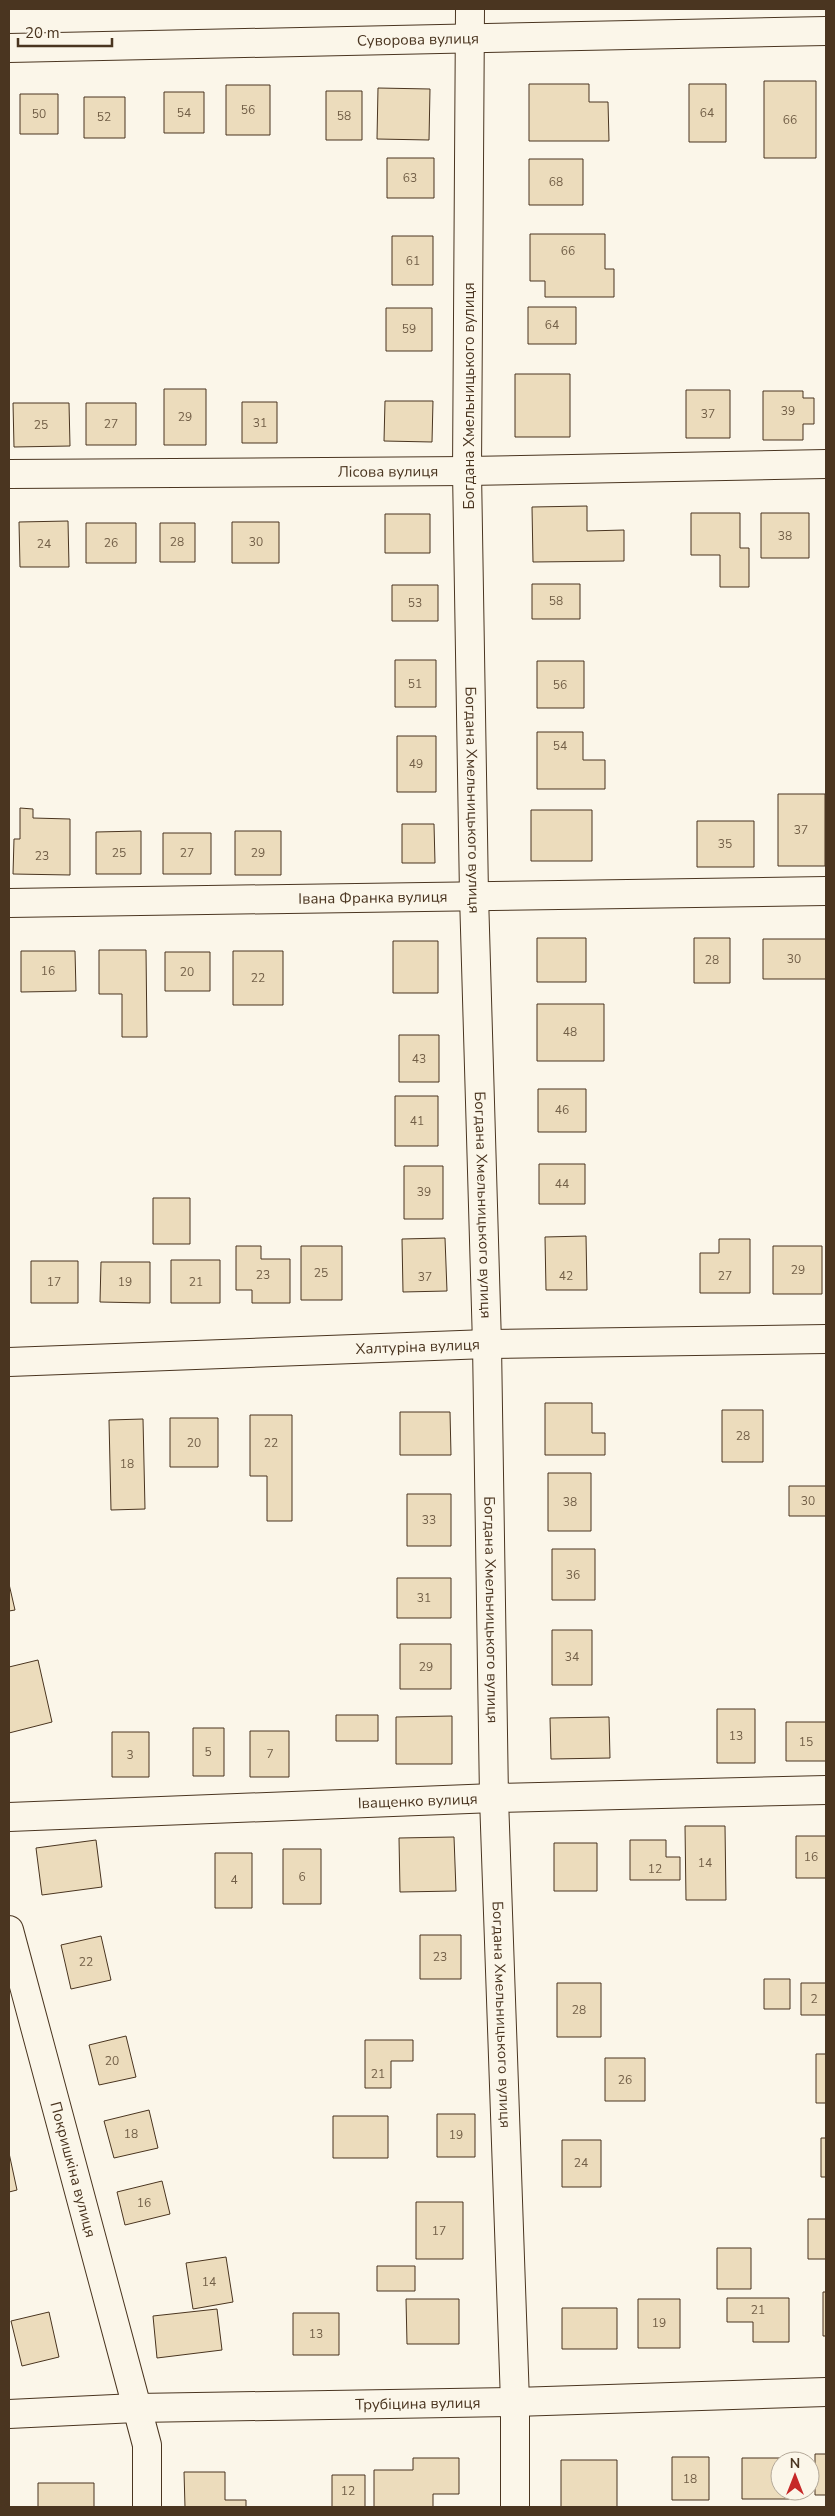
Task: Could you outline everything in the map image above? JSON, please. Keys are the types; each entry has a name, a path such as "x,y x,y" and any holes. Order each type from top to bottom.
{"street":[{"name":"Богдана Хмельницького вулиця","path":"470,9 467,470 474,896 487,1344 494,1798 515,2402 515,2507"},
{"name":"Суворова вулиця","path":"9,48 826,31"},
{"name":"Лісова вулиця","path":"9,474 467,470 826,464"},
{"name":"Івана Франка вулиця","path":"9,903 826,891"},
{"name":"Халтуріна вулиця","path":"9,1362 487,1344 826,1339"},
{"name":"Іващенко вулиця","path":"9,1817 494,1798 826,1790"},
{"name":"Покришкіна вулиця","path":"9,1930 147,2445 147,2507"},
{"name":"Трубіцина вулиця","path":"9,2414 136,2408 515,2402 826,2392"}],"building":[{"path":"764,81 816,81 816,158 764,158"},
{"path":"529,84 589,84 589,102 608,102 609,141 529,141"},
{"path":"689,84 726,84 726,142 689,142"},
{"path":"226,85 270,85 270,135 226,135"},
{"path":"378,88 430,89 429,140 377,139"},
{"path":"326,91 362,91 362,140 326,140"},
{"path":"164,92 204,92 204,133 164,133"},
{"path":"20,94 58,94 58,134 20,134"},
{"path":"84,97 125,97 125,138 84,138"},
{"path":"387,158 434,158 434,198 387,198"},
{"path":"529,159 583,159 583,205 529,205"},
{"path":"530,234 605,234 605,269 614,269 614,297 545,297 545,281 530,281"},
{"path":"392,236 433,236 433,285 392,285"},
{"path":"528,307 576,307 576,344 528,344"},
{"path":"386,308 432,308 432,351 386,351"},
{"path":"515,374 570,374 570,437 515,437"},
{"path":"164,389 206,389 206,445 164,445"},
{"path":"686,390 730,390 730,438 686,438"},
{"path":"763,391 803,391 803,398 814,398 814,424 803,424 803,440 763,440"},
{"path":"385,401 433,401 432,442 384,441"},
{"path":"242,402 277,402 277,443 242,443"},
{"path":"13,403 69,403 70,446 14,447"},
{"path":"86,403 136,403 136,445 86,445"},
{"path":"587,506 587,531 624,530 624,561 533,562 532,507"},
{"path":"691,513 740,513 740,548 749,548 749,587 720,587 720,555 691,555"},
{"path":"761,513 809,513 809,558 761,558"},
{"path":"385,514 430,514 430,553 385,553"},
{"path":"68,521 69,567 20,567 19,522"},
{"path":"232,522 279,522 279,563 232,563"},
{"path":"86,523 136,523 136,563 86,563"},
{"path":"160,523 195,523 195,562 160,562"},
{"path":"532,584 580,584 580,619 532,619"},
{"path":"392,585 438,585 438,621 392,621"},
{"path":"395,660 436,660 436,707 395,707"},
{"path":"537,661 584,661 584,708 537,708"},
{"path":"537,732 583,732 583,760 605,760 605,789 537,789"},
{"path":"397,736 436,736 436,792 397,792"},
{"path":"778,794 825,794 825,866 778,866"},
{"path":"20,808 33,809 33,818 70,819 70,875 13,874 14,839 20,839"},
{"path":"531,810 592,810 592,861 531,861"},
{"path":"697,821 754,821 754,867 697,867"},
{"path":"402,824 434,824 435,863 402,863"},
{"path":"141,831 141,874 96,874 96,832"},
{"path":"235,831 281,831 281,875 235,875"},
{"path":"163,833 211,833 211,874 163,874"},
{"path":"537,938 586,938 586,982 537,982"},
{"path":"694,938 730,938 730,983 694,983"},
{"path":"763,939 826,939 826,979 763,979"},
{"path":"393,941 438,941 438,993 393,993"},
{"path":"99,950 146,950 147,1037 122,1037 122,994 99,994"},
{"path":"21,951 75,951 76,991 21,992"},
{"path":"233,951 283,951 283,1005 233,1005"},
{"path":"165,952 210,952 210,991 165,991"},
{"path":"537,1004 604,1004 604,1061 537,1061"},
{"path":"399,1035 439,1035 439,1082 399,1082"},
{"path":"538,1089 586,1089 586,1132 538,1132"},
{"path":"395,1096 438,1096 438,1146 395,1146"},
{"path":"539,1164 585,1164 585,1204 539,1204"},
{"path":"404,1166 443,1166 443,1219 404,1219"},
{"path":"153,1198 190,1198 190,1244 153,1244"},
{"path":"586,1236 587,1290 546,1290 545,1237"},
{"path":"445,1238 447,1291 403,1292 402,1239"},
{"path":"719,1239 750,1239 750,1293 700,1293 700,1253 719,1253"},
{"path":"236,1246 261,1246 261,1259 290,1259 290,1303 252,1303 252,1290 236,1290"},
{"path":"301,1246 342,1246 342,1300 301,1300"},
{"path":"773,1246 822,1246 822,1294 773,1294"},
{"path":"171,1260 220,1260 220,1303 171,1303"},
{"path":"31,1261 78,1261 78,1303 31,1303"},
{"path":"101,1262 150,1262 150,1303 100,1302"},
{"path":"545,1403 592,1403 592,1433 605,1433 605,1455 545,1455"},
{"path":"722,1410 763,1410 763,1462 722,1462"},
{"path":"400,1412 450,1412 451,1455 400,1455"},
{"path":"250,1415 292,1415 292,1521 267,1521 267,1476 250,1476"},
{"path":"170,1418 218,1418 218,1467 170,1467"},
{"path":"143,1419 145,1509 111,1510 109,1420"},
{"path":"548,1473 591,1473 591,1531 548,1531"},
{"path":"789,1486 826,1486 826,1516 789,1516"},
{"path":"407,1494 451,1494 451,1546 407,1546"},
{"path":"552,1549 595,1549 595,1600 552,1600"},
{"path":"397,1578 451,1578 451,1618 397,1618"},
{"path":"9,1584 15,1610 9,1611"},
{"path":"552,1630 592,1630 592,1685 552,1685"},
{"path":"400,1644 451,1644 451,1689 400,1689"},
{"path":"38,1660 52,1722 9,1733 9,1667"},
{"path":"717,1709 755,1709 755,1763 717,1763"},
{"path":"336,1715 378,1715 378,1741 336,1741"},
{"path":"452,1716 452,1764 396,1764 396,1717"},
{"path":"609,1717 610,1758 551,1759 550,1718"},
{"path":"786,1722 826,1722 826,1761 786,1761"},
{"path":"193,1728 224,1728 224,1776 193,1776"},
{"path":"250,1731 289,1731 289,1777 250,1777"},
{"path":"112,1732 149,1732 149,1777 112,1777"},
{"path":"685,1826 725,1826 726,1900 686,1900"},
{"path":"796,1836 826,1836 826,1878 796,1878"},
{"path":"454,1837 456,1891 400,1892 399,1838"},
{"path":"96,1840 102,1887 42,1895 36,1848"},
{"path":"630,1840 666,1840 666,1857 680,1857 680,1880 630,1880"},
{"path":"554,1843 597,1843 597,1891 554,1891"},
{"path":"283,1849 321,1849 321,1904 283,1904"},
{"path":"215,1853 252,1853 252,1908 215,1908"},
{"path":"420,1935 461,1935 461,1979 420,1979"},
{"path":"101,1936 111,1980 71,1989 61,1945"},
{"path":"764,1979 790,1979 790,2009 764,2009"},
{"path":"557,1983 601,1983 601,2037 557,2037"},
{"path":"801,1983 826,1983 826,2015 801,2015"},
{"path":"126,2036 136,2077 99,2085 89,2045"},
{"path":"365,2040 413,2040 413,2061 391,2061 391,2088 365,2088"},
{"path":"816,2054 826,2054 826,2103 816,2103"},
{"path":"605,2058 645,2058 645,2101 605,2101"},
{"path":"149,2110 158,2148 114,2158 104,2121"},
{"path":"437,2114 475,2114 475,2157 437,2157"},
{"path":"333,2116 388,2116 388,2158 333,2158"},
{"path":"821,2138 826,2138 826,2177 821,2177"},
{"path":"562,2140 601,2140 601,2187 562,2187"},
{"path":"9,2153 17,2190 9,2192"},
{"path":"162,2181 170,2214 125,2225 117,2192"},
{"path":"416,2202 463,2202 463,2259 416,2259"},
{"path":"808,2219 826,2219 826,2259 808,2259"},
{"path":"717,2248 751,2248 751,2289 717,2289"},
{"path":"226,2257 233,2302 193,2309 186,2263"},
{"path":"377,2266 415,2266 415,2291 377,2291"},
{"path":"823,2292 826,2292 826,2336 823,2336"},
{"path":"727,2298 789,2298 789,2342 753,2342 753,2322 727,2322"},
{"path":"406,2299 459,2299 459,2344 407,2344"},
{"path":"638,2299 680,2299 680,2348 638,2348"},
{"path":"562,2308 617,2308 617,2349 562,2349"},
{"path":"217,2309 222,2350 157,2358 153,2316"},
{"path":"49,2312 59,2357 22,2366 11,2321"},
{"path":"293,2313 339,2313 339,2355 293,2355"},
{"path":"820,2454 826,2454 826,2495 820,2495"},
{"path":"672,2457 709,2457 709,2500 672,2500"},
{"path":"413,2458 459,2458 459,2494 433,2494 433,2507 374,2507 374,2470 413,2470"},
{"path":"742,2458 770,2458 770,2499 742,2499"},
{"path":"561,2460 617,2460 617,2507 561,2507"},
{"path":"184,2472 225,2472 225,2500 246,2500 246,2507 185,2507"},
{"path":"332,2475 365,2475 365,2507 332,2507"},
{"path":"38,2483 94,2483 94,2507 38,2507"}]}
